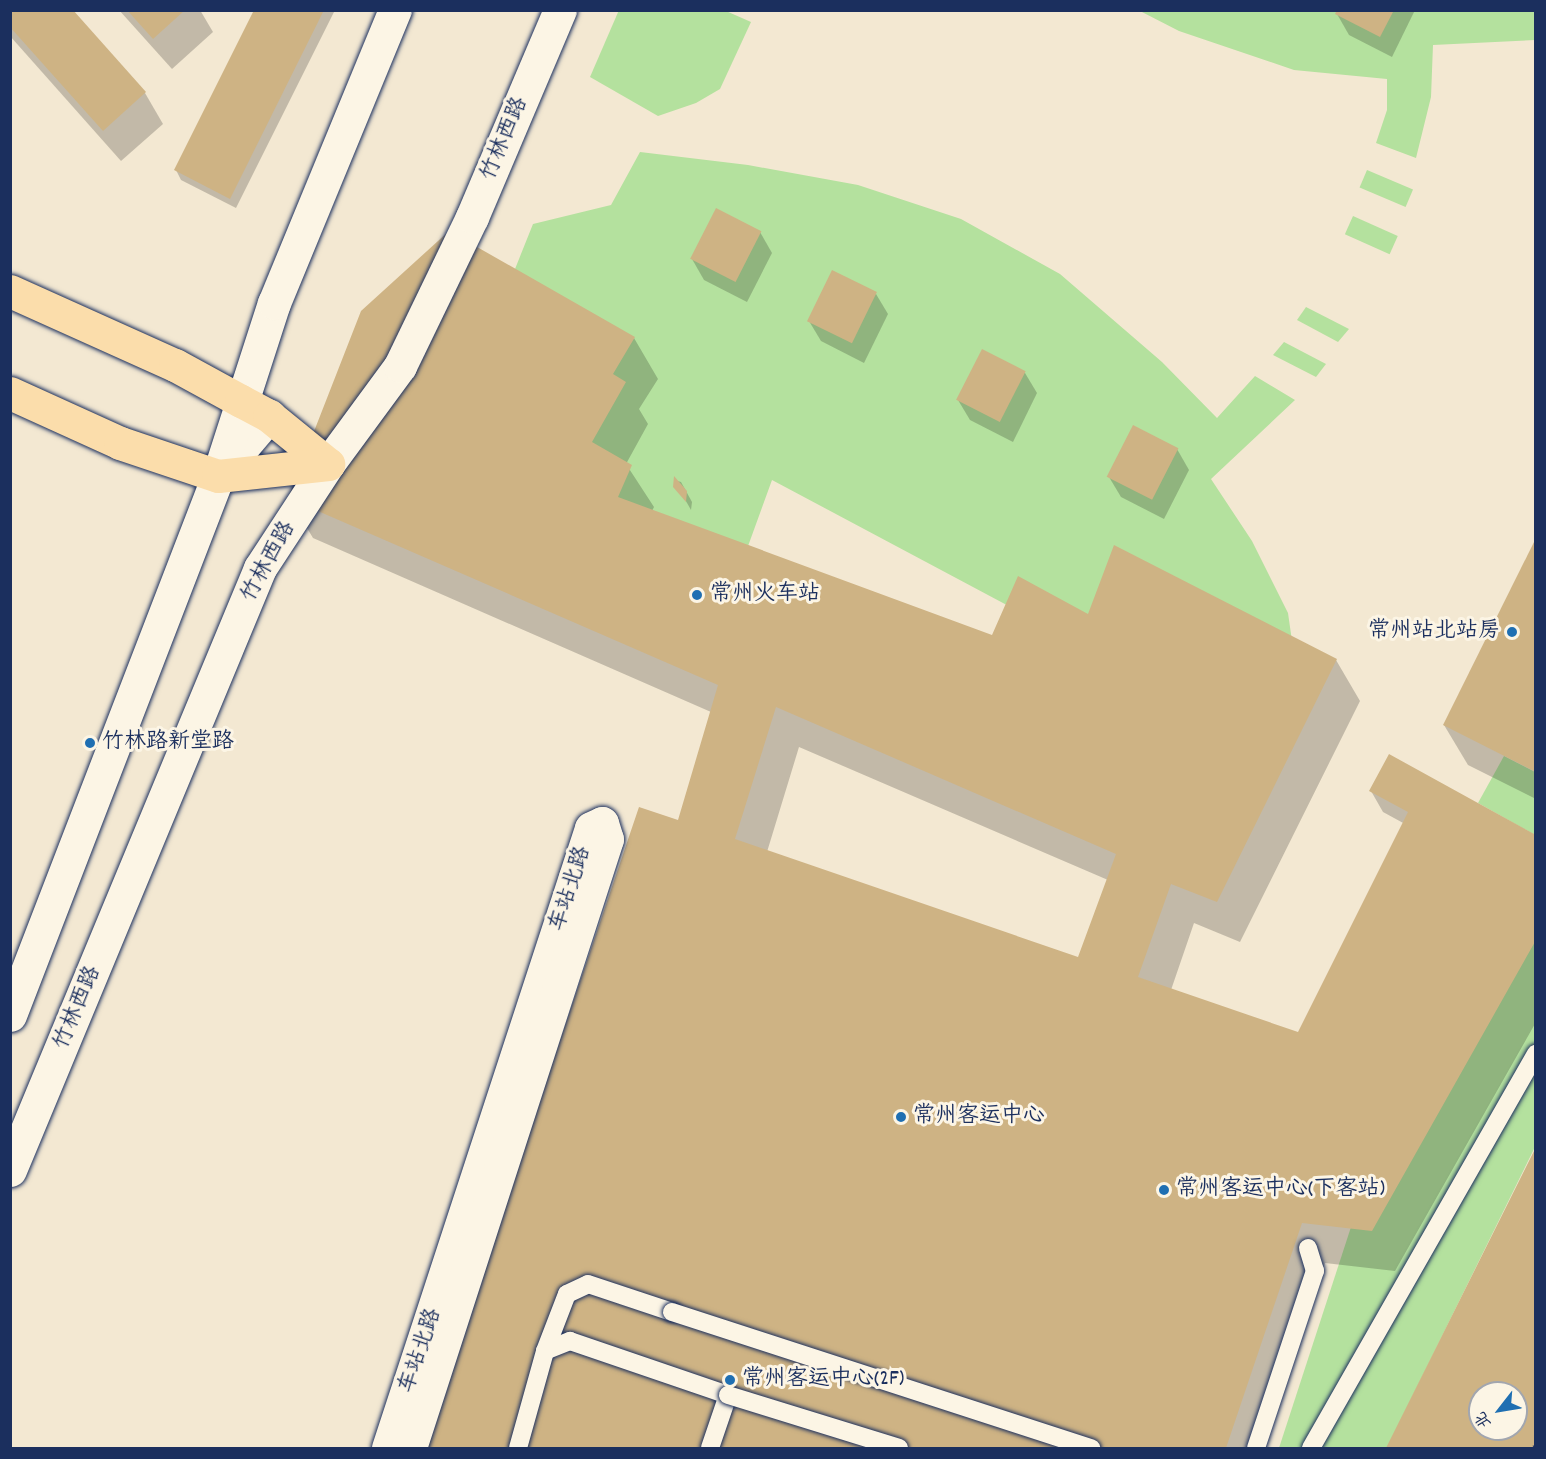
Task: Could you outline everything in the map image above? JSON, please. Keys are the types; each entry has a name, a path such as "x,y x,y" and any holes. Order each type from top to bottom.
{"main road":[{"path":"10,1015 218,476 255,409 274,303 395,10"},
{"name":"竹林西路","path":"10,1170 260,568 328,464 400,366 472,217 560,10"},
{"path":"10,291 175,365 255,409 328,464"},
{"path":"10,393 120,443 218,476 328,464"},
{"name":"车站北路","path":"388,1449 500,1141 607,839 602,823 591,828 500,1141 410,1449"}],"lane":[{"path":"1311,1449 1536,1054"},
{"path":"1256,1449 1315,1272 1308,1248"},
{"path":"518,1449 545,1351 567,1294 588,1284 1092,1449"},
{"path":"545,1351 570,1341 728,1395 899,1449"},
{"path":"710,1449 728,1395"}],"green space":[{"path":"619,10 726,11 751,22 720,89 696,103 658,116 590,77"},
{"path":"1140,11 1535,11 1535,40 1433,45 1431,97 1416,158 1376,143 1387,110 1387,79 1294,70 1179,31"},
{"path":"640,152 748,165 858,185 961,219 1060,274 1162,362 1217,418 1255,376 1295,400 1211,479 1252,541 1288,613 1299,690 1037,621 772,480 735,582 445,444 533,224 611,205"},
{"path":"1367,170 1413,190 1406,207 1360,187"},
{"path":"1353,216 1398,236 1390,254 1345,234"},
{"path":"1306,307 1349,329 1338,342 1297,320"},
{"path":"1284,342 1326,364 1316,377 1273,355"},
{"path":"1504,756 1535,772 1535,835 1478,803"},
{"path":"1535,940 1535,1147 1387,1448 1279,1448 1351,1227"}],"building":[{"path":"10,10 73,10 146,92 103,131 10,27"},
{"path":"127,10 185,10 153,39"},
{"path":"254,10 324,10 230,199 174,170"},
{"path":"1337,10 1394,10 1380,37 1335,14"},
{"path":"716,208 761,231 736,282 690,259"},
{"path":"449,231 635,337 613,374 626,382 592,442 632,465 618,497 992,635 1018,576 1088,614 1114,545 1337,659 1217,902 1171,884 1138,977 1298,1032 1408,812 1369,791 1389,754 1536,835 1536,940 1372,1231 1302,1223 1226,1448 422,1448 639,807 678,820 718,685 288,498 361,311","holes":["776,707 1116,854 1078,957 735,839"]},
{"path":"832,270 877,292 852,343 807,321"},
{"path":"982,349 1026,371 1000,422 956,400"},
{"path":"1133,425 1178,448 1152,500 1107,477"},
{"path":"674,476 687,491 686,502 673,487"},
{"name":"常州站北站房","path":"1536,538 1536,772 1443,725"},
{"path":"1536,1147 1536,1448 1386,1448"}],"place":[{"name":"常州火车站","path":"697,595"},
{"name":"常州站北站房","path":"1512,632"},
{"name":"竹林路新堂路","path":"90,743"},
{"name":"常州客运中心","path":"901,1117"},
{"name":"常州客运中心(下客站)","path":"1164,1190"},
{"name":"常州客运中心(2F)","path":"730,1380"}]}
